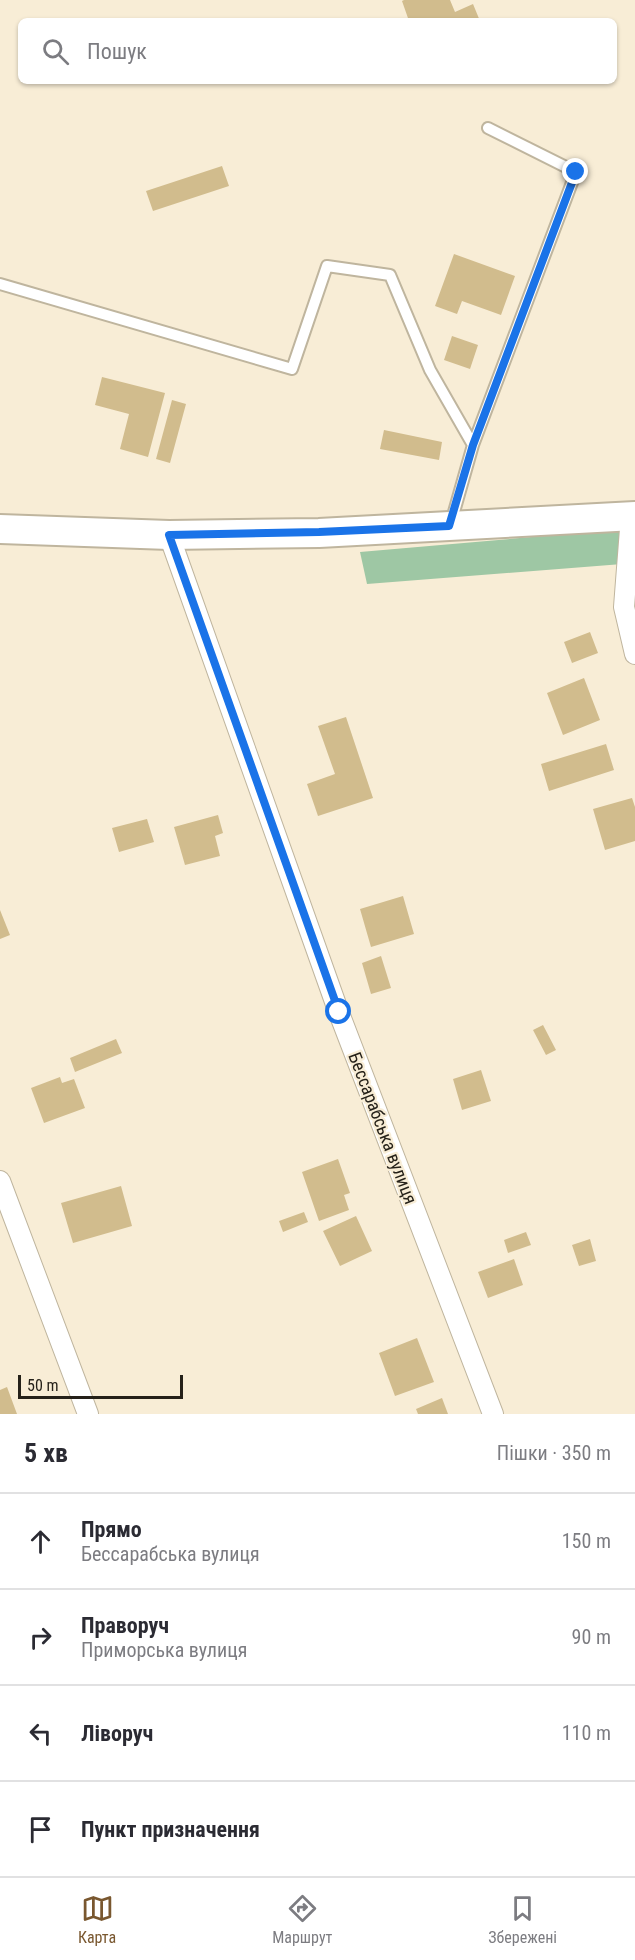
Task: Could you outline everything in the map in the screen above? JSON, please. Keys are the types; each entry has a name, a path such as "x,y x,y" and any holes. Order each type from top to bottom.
{"street":[{"path":"0,529 169,535 319,532 633,516 624,607 635,654"},
{"name":"Бессарабська вулиця","path":"169,535 339,1012 493,1414"},
{"path":"0,1181 88,1414"}],"lane":[{"path":"449,526 473,445 576,172 488,128"},
{"path":"0,284 292,369 327,266 390,275 430,370 473,445"}],"green space":[{"path":"635,528 635,563 367,584 360,552"}],"building":[{"path":"450,0 455,12 473,4 479,18 408,18 402,1"},
{"path":"222,166 229,186 153,211 146,191"},
{"path":"454,254 515,276 501,315 462,301 457,314 435,306"},
{"path":"452,336 478,345 470,369 444,360"},
{"path":"102,377 165,393 148,457 120,449 129,414 95,405"},
{"path":"172,400 186,404 170,463 156,459"},
{"path":"384,430 442,442 439,460 380,449"},
{"path":"590,632 598,653 572,663 564,642"},
{"path":"584,678 600,720 563,735 547,693"},
{"path":"346,717 373,798 318,816 307,784 335,774 318,726"},
{"path":"606,744 614,770 549,791 541,764"},
{"path":"632,798 635,807 635,841 605,850 593,809"},
{"path":"218,815 223,833 215,836 220,856 185,865 174,827"},
{"path":"147,819 154,842 119,852 112,828"},
{"path":"403,896 414,934 371,947 360,909"},
{"path":"0,910 10,935 0,939"},
{"path":"381,956 391,988 371,994 362,963"},
{"path":"543,1025 556,1050 546,1055 533,1030"},
{"path":"116,1039 122,1053 75,1072 70,1058"},
{"path":"481,1070 491,1101 462,1110 453,1079"},
{"path":"60,1077 62,1083 74,1079 85,1108 44,1123 31,1088"},
{"path":"338,1159 350,1193 344,1195 349,1210 319,1221 302,1172"},
{"path":"121,1186 132,1226 73,1243 61,1203"},
{"path":"304,1212 308,1222 283,1232 279,1221"},
{"path":"356,1216 372,1251 340,1266 323,1231"},
{"path":"526,1232 531,1245 508,1253 504,1240"},
{"path":"590,1239 596,1261 579,1266 572,1245"},
{"path":"514,1259 523,1285 488,1298 478,1272"},
{"path":"417,1338 434,1382 395,1396 379,1353"},
{"path":"7,1387 17,1414 0,1414 0,1390"},
{"path":"442,1398 448,1414 418,1414 416,1409"}],"route":[{"path":"339,1012 169,535 319,532 449,526 473,445 576,172"}]}
